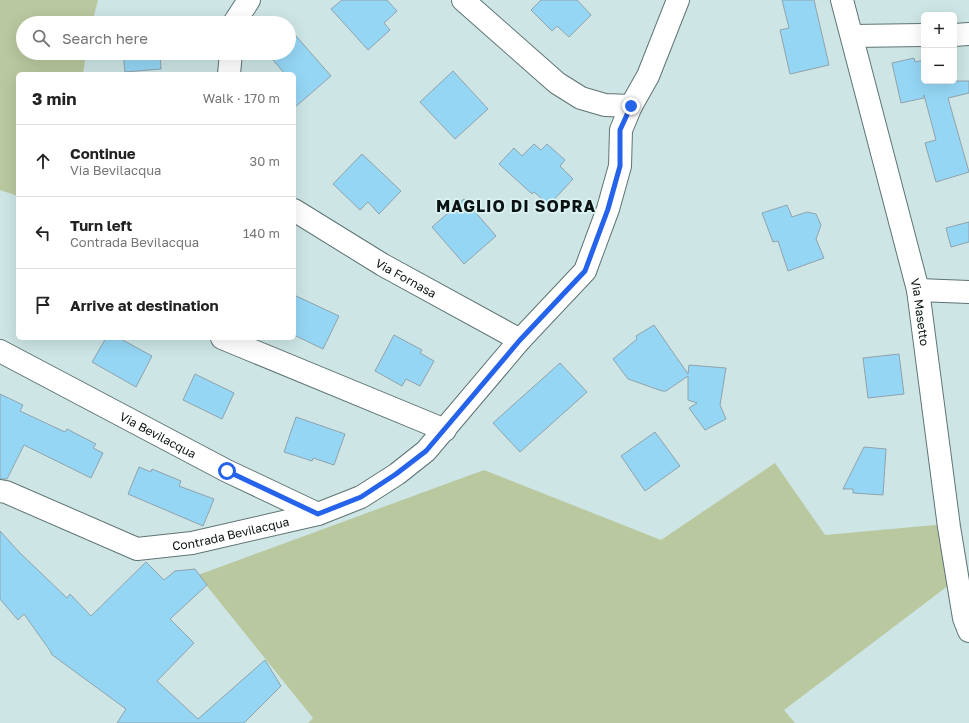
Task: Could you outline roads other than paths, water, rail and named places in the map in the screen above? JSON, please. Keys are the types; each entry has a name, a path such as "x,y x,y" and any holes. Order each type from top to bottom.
{"street":[{"path":"239,16 249,0"},
{"path":"463,0 557,83 580,98 605,105 631,106"},
{"name":"Contrada Bevilacqua","path":"0,491 6,492 137,549 192,543 318,514 361,497 396,474 426,451 520,340 585,271 608,209 620,166 620,130 631,106 648,76 678,0"},
{"name":"Via Masetto","path":"842,0 918,290 959,527 964,618 969,631"},
{"path":"957,34 969,34"},
{"path":"852,36 921,35"},
{"path":"229,72 230,60"},
{"name":"Via Fornasa","path":"296,211 383,265 520,340"},
{"path":"918,290 969,292"},
{"path":"227,340 445,430"},
{"name":"Via Bevilacqua","path":"0,351 227,471 318,514"}],"district":[{"name":"MAGLIO DI SOPRA","path":"516,206"}]}
